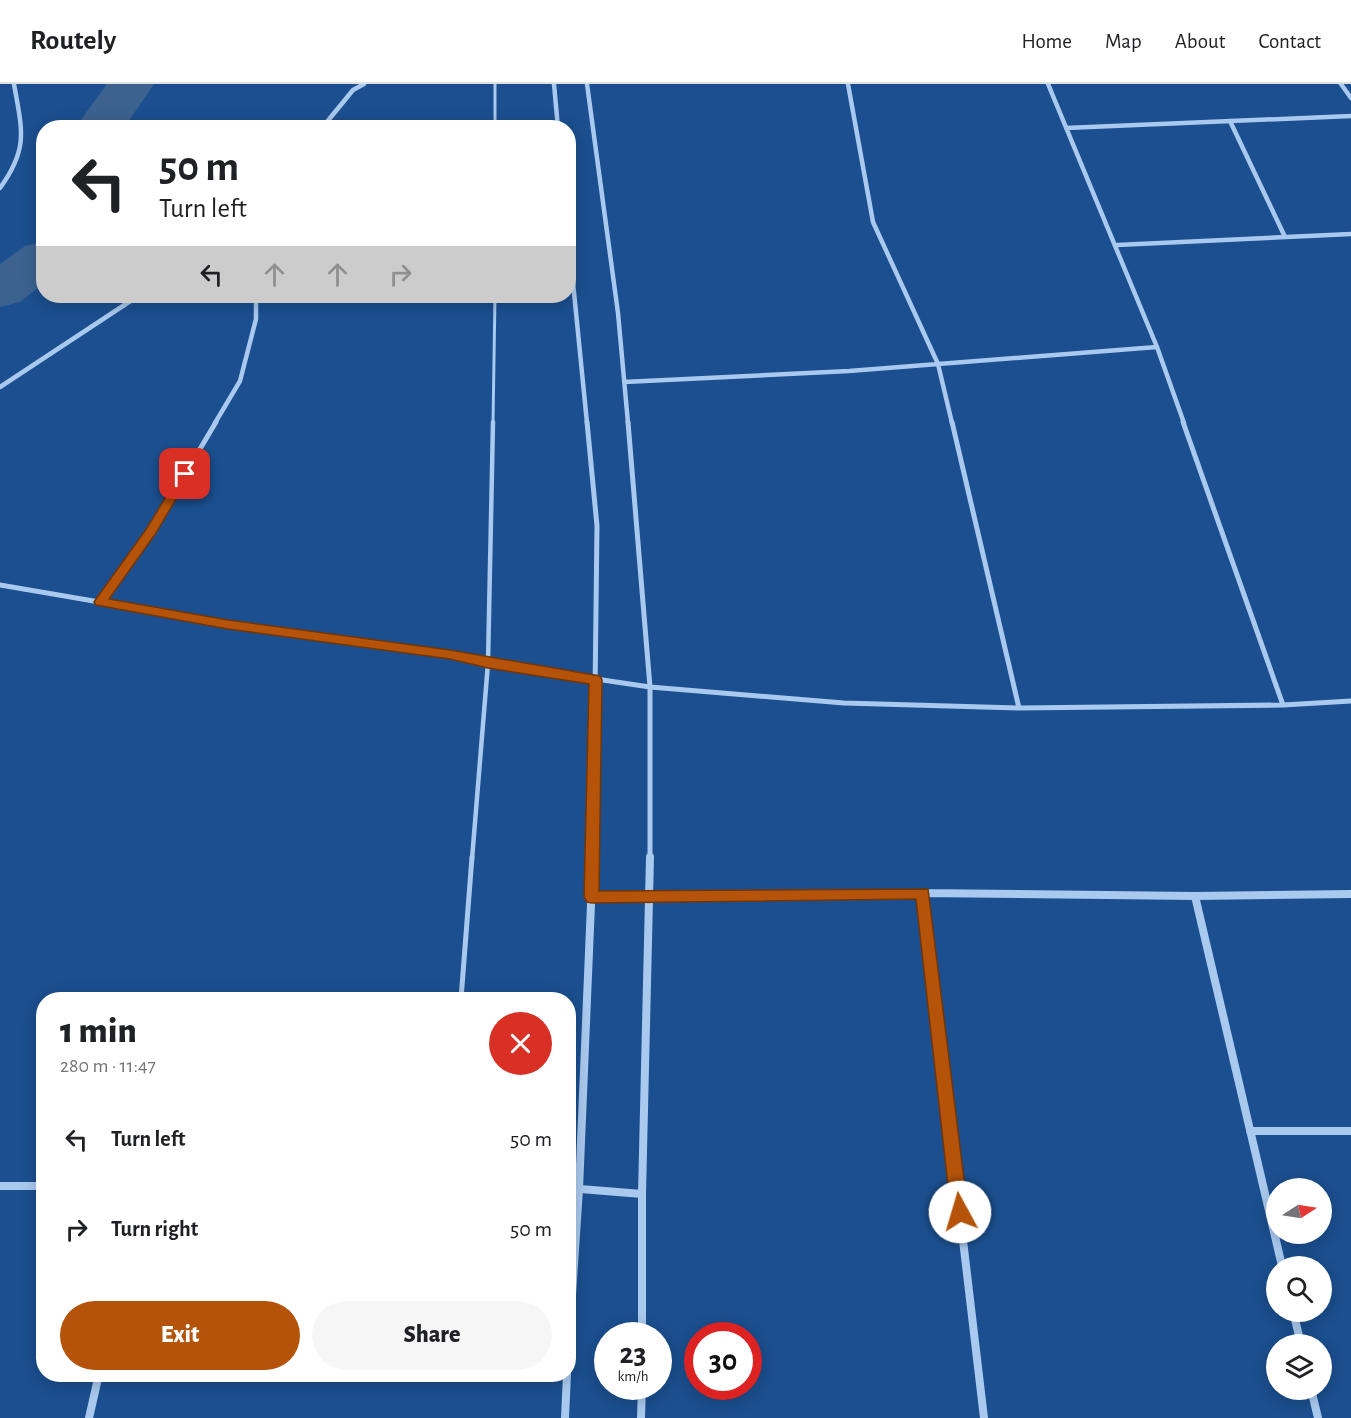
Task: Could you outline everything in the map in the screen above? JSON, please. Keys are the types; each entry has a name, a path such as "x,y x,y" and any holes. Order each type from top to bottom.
{"street":[{"path":"0,188 17,163 21,144 21,126 14,84"},
{"path":"329,120 353,90 364,84"},
{"path":"554,84 557,120"},
{"path":"587,84 618,313 647,630 650,687 650,898 642,1194 642,1322"},
{"path":"848,84 873,222 938,364 1019,708"},
{"path":"1047,84 1117,245 1157,347 1283,705"},
{"path":"1341,84 1351,98"},
{"path":"1066,128 1351,116"},
{"path":"1230,121 1285,237"},
{"path":"1117,245 1351,234"},
{"path":"0,387 127,303"},
{"path":"100,602 152,530 240,381 256,319 256,303"},
{"path":"575,303 597,526 592,897 576,1234"},
{"path":"624,382 938,364 1157,347"},
{"path":"0,585 228,624 450,655 488,663 650,687 844,703 1019,708 1283,705 1351,701"},
{"path":"592,897 922,893 1195,896 1351,894"},
{"path":"922,893 984,1418"},
{"path":"1195,896 1280,1256"},
{"path":"1250,1131 1351,1131"},
{"path":"0,1186 36,1186"},
{"path":"579,1188 642,1194"},
{"path":"89,1418 97,1382"},
{"path":"565,1418 567,1382"},
{"path":"641,1418 642,1400"},
{"path":"1314,1400 1318,1418"}],"lane":[{"path":"495,84 495,120"},
{"path":"462,992 488,663 495,303"}],"waterway":[{"path":"105,120 131,84"},
{"path":"0,290 36,263"}],"route":[{"path":"185,474 152,530 100,602 228,624 450,655 596,680 592,897 922,893 960,1212"}]}
